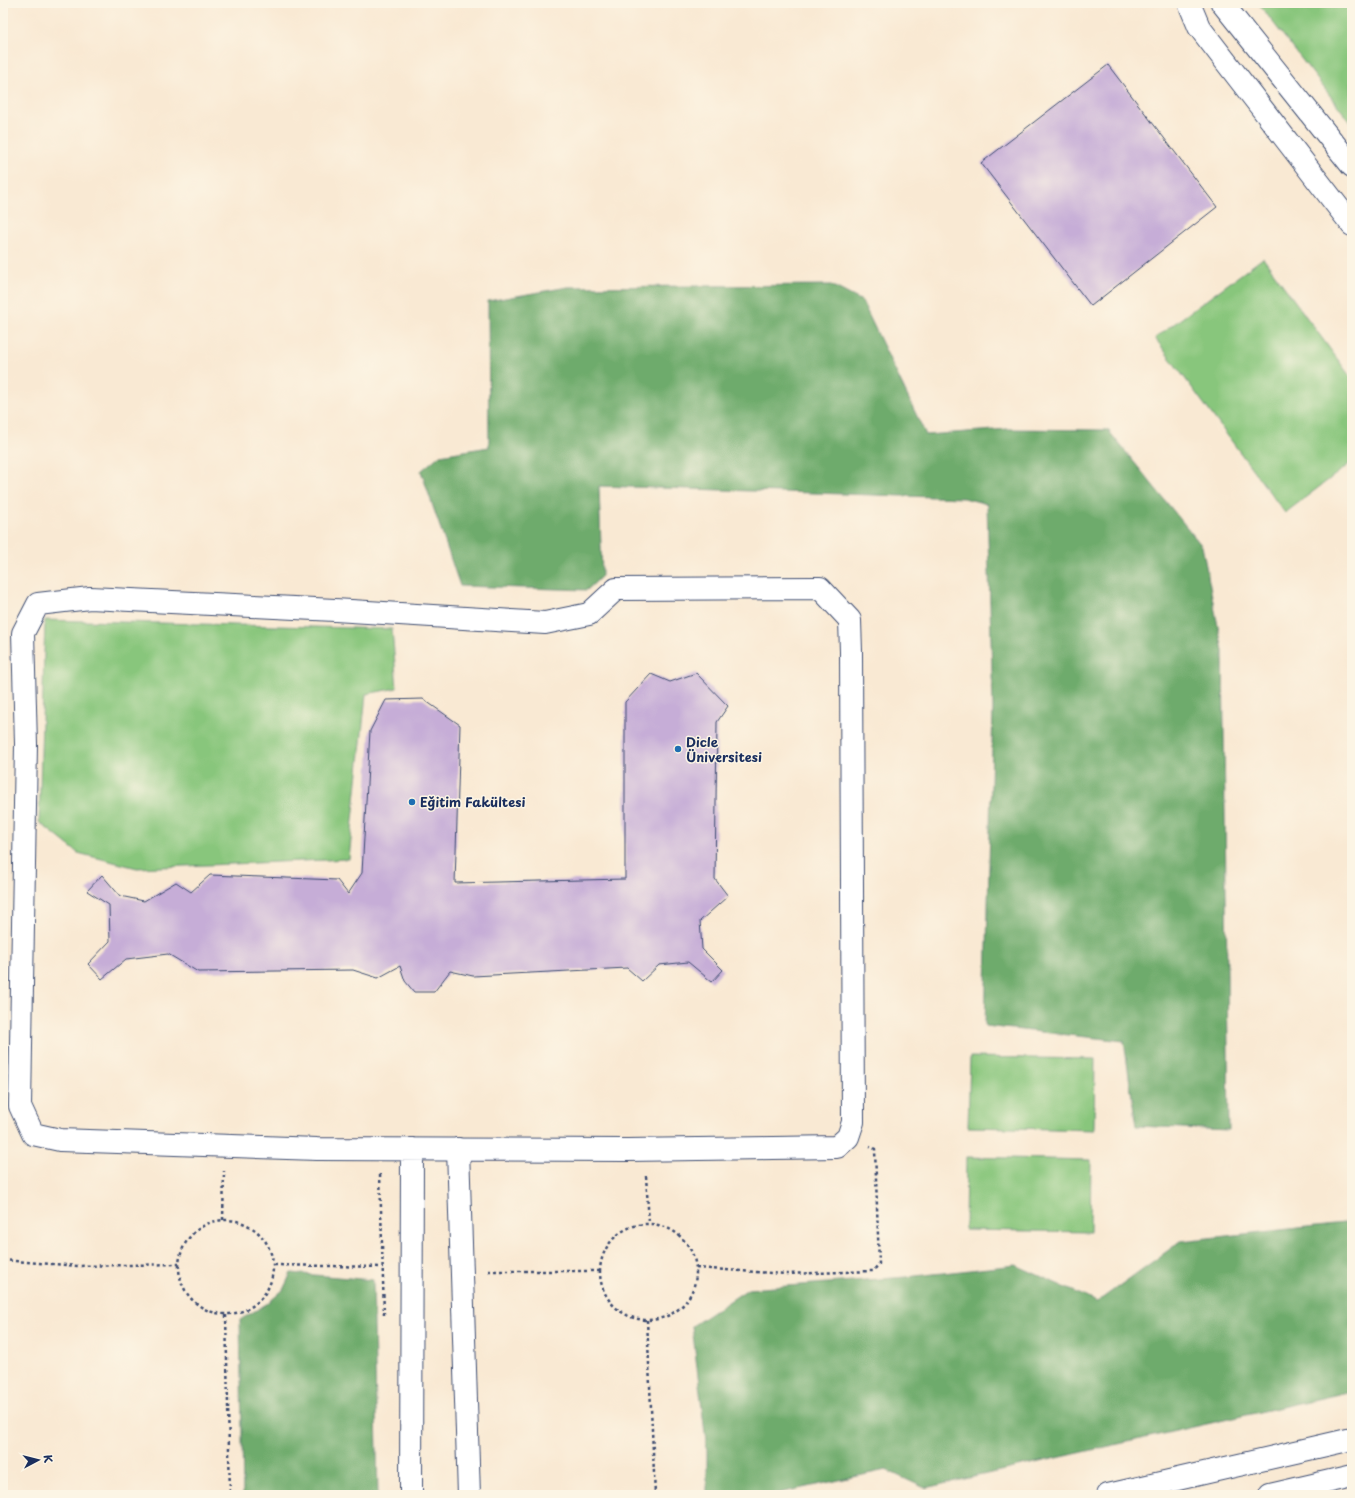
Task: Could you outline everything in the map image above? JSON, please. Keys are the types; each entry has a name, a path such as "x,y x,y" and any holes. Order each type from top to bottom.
{"street":[{"path":"1189,3 1199,27 1352,225"},
{"path":"1222,3 1352,166"},
{"path":"820,588 850,620 853,1122 848,1136 837,1147 627,1150 412,1149 317,1149 60,1140 33,1134 20,1106 26,744 22,633 38,604 90,598 335,610 546,623 589,614 616,589 820,588"},
{"path":"411,1495 412,1149"},
{"path":"458,1149 469,1495"},
{"path":"1108,1495 1352,1439"},
{"path":"1270,1495 1352,1476"}],"path":[{"path":"696,1268 786,1274 873,1271 879,1264 875,1149 848,1136"},
{"path":"223,1220 224,1170 228,1166"},
{"path":"378,1170 381,1174 384,1317"},
{"path":"646,1173 649,1223"},
{"path":"223,1220 235,1220 250,1226 263,1236 271,1250 274,1266 272,1281 265,1295 254,1306 241,1313 226,1315 211,1312 197,1305 187,1294 180,1280 179,1264 182,1248 191,1234 204,1225 223,1220"},
{"path":"649,1223 664,1226 678,1234 689,1246 695,1260 696,1268 696,1277 692,1292 683,1305 670,1315 655,1320 639,1320 623,1314 611,1304 603,1290 600,1271 601,1259 608,1244 618,1233 633,1225 649,1223"},
{"path":"3,1260 77,1266 179,1264"},
{"path":"488,1264 488,1279"},
{"path":"274,1266 383,1268"},
{"path":"488,1271 600,1271"},
{"path":"226,1315 230,1495"},
{"path":"647,1320 655,1495"}],"green space":[{"path":"1258,3 1352,3 1352,124"},
{"path":"1263,258 1352,379 1352,462 1285,513 1155,338"},
{"path":"831,285 862,301 926,435 1008,429 1108,430 1202,546 1223,651 1229,1130 1136,1126 1124,1041 985,1026 993,707 987,504 964,498 599,486 602,576 587,590 460,586 421,471 440,455 489,447 488,301 568,287"},
{"path":"45,620 392,629 397,688 366,694 349,859 137,868 78,853 39,822"},
{"path":"970,1057 1095,1059 1094,1130 968,1127"},
{"path":"966,1157 1091,1160 1090,1232 965,1230"},
{"path":"1352,1222 1352,1391 925,1488 886,1470 770,1495 707,1495 707,1450 692,1326 748,1289 906,1277 1016,1265 1097,1302 1181,1241"},
{"path":"291,1273 373,1280 378,1495 243,1495 240,1320 268,1303 283,1290"}],"building":[{"path":"1108,65 1217,207 1091,306 981,163"},
{"name":"Eğitim Fakültesi","path":"696,673 728,706 717,722 715,879 728,896 700,921 702,949 723,970 712,982 688,962 659,965 642,981 627,968 473,976 450,971 434,992 414,992 405,981 400,966 378,978 353,970 198,972 168,954 126,959 102,979 88,964 110,941 109,905 87,891 102,875 120,896 144,901 176,882 191,892 210,875 337,880 348,894 362,873 370,731 386,700 423,699 460,725 455,883 625,879 625,702 651,674 670,682"}],"place":[{"name":"Dicle Üniversitesi","path":"678,749"},
{"name":"Eğitim Fakültesi","path":"412,802"}]}
